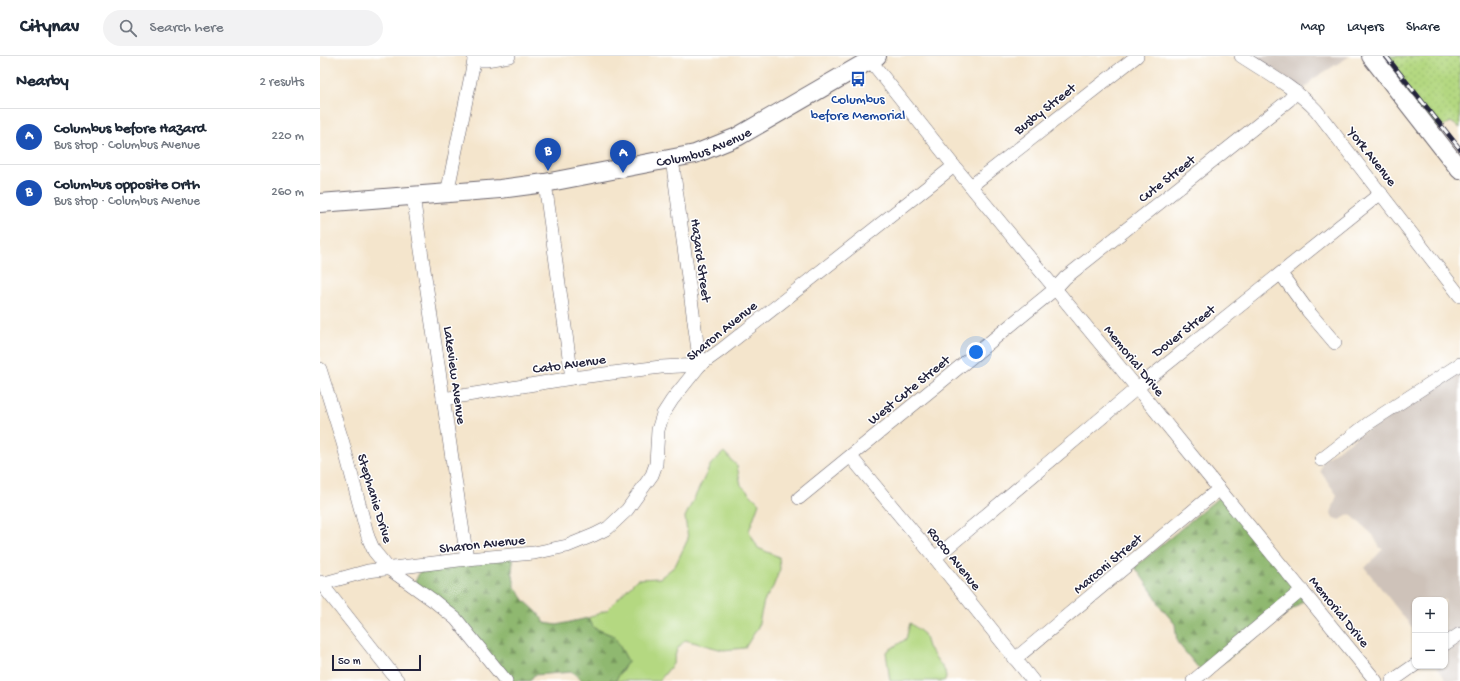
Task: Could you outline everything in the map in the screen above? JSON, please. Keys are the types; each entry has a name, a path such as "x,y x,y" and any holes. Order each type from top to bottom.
{"street":[{"path":"447,194 474,58 486,60 509,56"},
{"name":"Busby Street","path":"971,186 1137,56"},
{"name":"York Avenue","path":"1241,56 1296,92 1316,110 1382,193 1460,296"},
{"path":"1371,56 1460,170"},
{"name":"Memorial Drive","path":"873,58 954,166 1376,681"},
{"name":"Columbus Avenue","path":"320,203 500,189 545,183 694,154 737,137 873,58"},
{"name":"Cute Street","path":"1055,289 1065,278 1289,100 1296,92"},
{"name":"Hazard Street","path":"672,159 700,364"},
{"name":"Sharon Avenue","path":"321,583 368,571 388,568 422,566 466,559 534,553 567,546 608,528 627,510 652,475 656,464 658,430 663,414 700,364 721,350 954,166"},
{"path":"545,183 572,378"},
{"name":"Dover Street","path":"935,558 1137,388 1382,193"},
{"name":"Lakeview Avenue","path":"413,196 466,559"},
{"path":"1281,274 1308,312 1334,343"},
{"name":"West Cute Street","path":"799,498 1055,289"},
{"name":"Cato Avenue","path":"443,399 572,378 700,364"},
{"path":"1321,460 1369,423 1460,364"},
{"name":"Stephanie Drive","path":"320,369 343,443 368,537 374,551 388,568 456,619 506,681"},
{"name":"Rocco Avenue","path":"851,456 1033,681"},
{"name":"Marconi Street","path":"1015,659 1219,490"},
{"path":"321,583 398,681"},
{"path":"1193,681 1302,590"},
{"path":"1448,642 1460,634"},
{"path":"1392,681 1412,667"}],"shaded area":[{"path":"1241,56 1350,56 1313,79 1302,92"},
{"path":"1460,366 1460,681 1446,681 1439,669 1448,669 1448,597 1412,597 1412,627 1365,568 1383,549 1380,548 1373,535 1350,514 1340,520 1333,518 1331,513 1337,495 1320,471 1322,461"}],"green space":[{"path":"1371,56 1460,56 1460,128 1451,122 1431,132"},
{"path":"724,452 737,466 741,485 759,503 749,531 758,548 779,557 780,569 773,587 764,601 758,627 745,648 723,650 685,640 677,649 673,664 659,681 615,681 628,661 614,636 594,628 588,618 607,610 637,579 660,578 675,566 688,539 685,517 711,464"},
{"path":"1224,493 1307,598 1205,676 1177,642 1175,624 1159,605 1157,599 1135,567"},
{"path":"514,554 512,570 515,587 525,601 537,612 545,623 557,625 588,618 594,628 614,636 628,661 615,681 583,681 572,672 534,675 530,681 507,681 415,582 422,567"},
{"path":"910,623 924,634 928,647 945,671 946,678 944,681 890,681 886,652 906,639"}],"railway":[{"path":"1386,56 1460,149"}],"place":[{"name":"Columbus before Memorial","path":"858,79"},
{"name":"Columbus opposite Orth","path":"548,171"},
{"name":"Columbus before Hazard","path":"623,173"}]}
